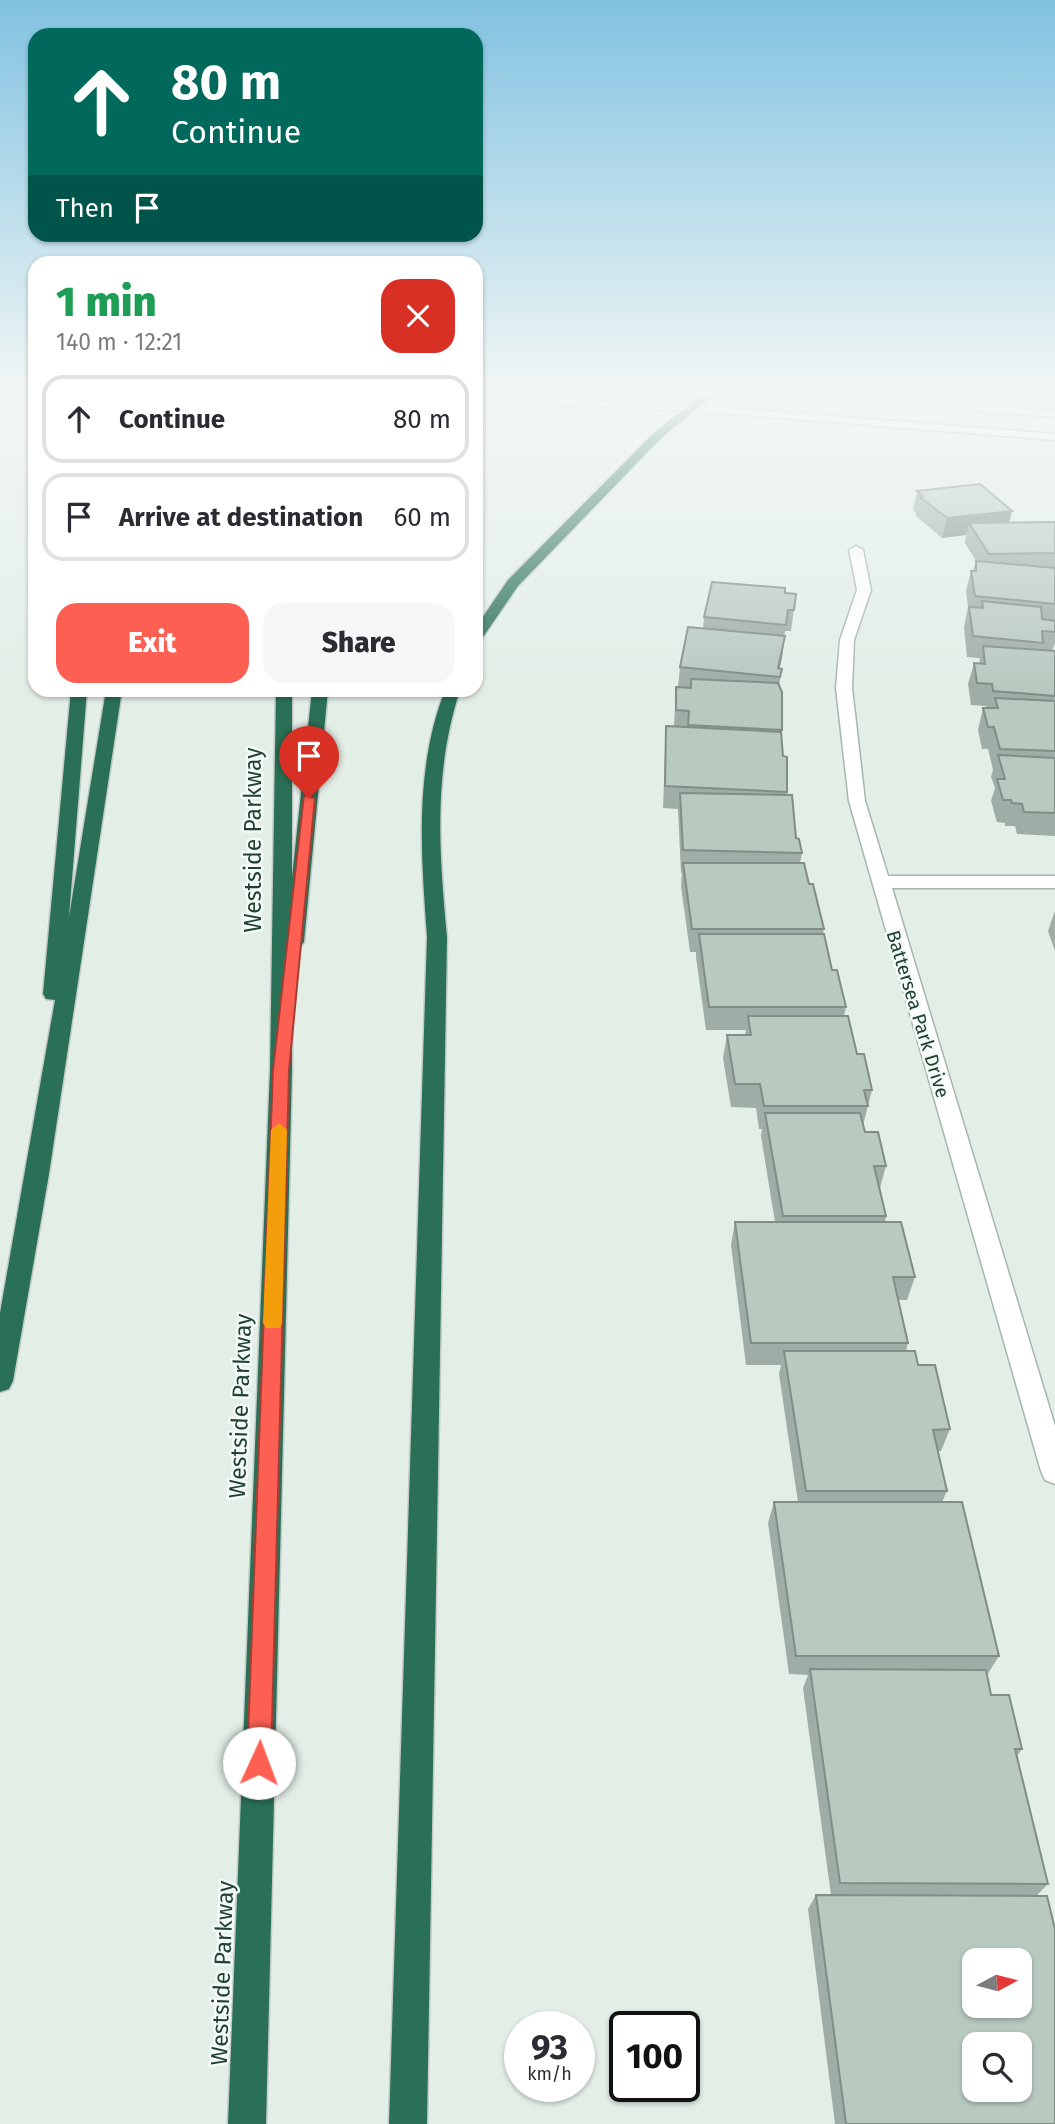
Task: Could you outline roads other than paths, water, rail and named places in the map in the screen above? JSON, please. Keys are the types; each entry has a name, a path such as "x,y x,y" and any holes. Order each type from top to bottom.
{"highway":[{"path":"483,627 513,583 604,490"},
{"path":"38,1174 78,697"},
{"path":"0,1381 38,1174 113,697"},
{"name":"Westside Parkway","path":"247,2124 281,1070 284,697"},
{"path":"281,1070 319,697"},
{"path":"408,2124 437,937 427,804 431,762 450,697"}],"street":[{"name":"Battersea Park Drive","path":"856,550 864,590 847,640 844,688 857,801 1055,1471"},
{"path":"879,882 1055,882"}]}
